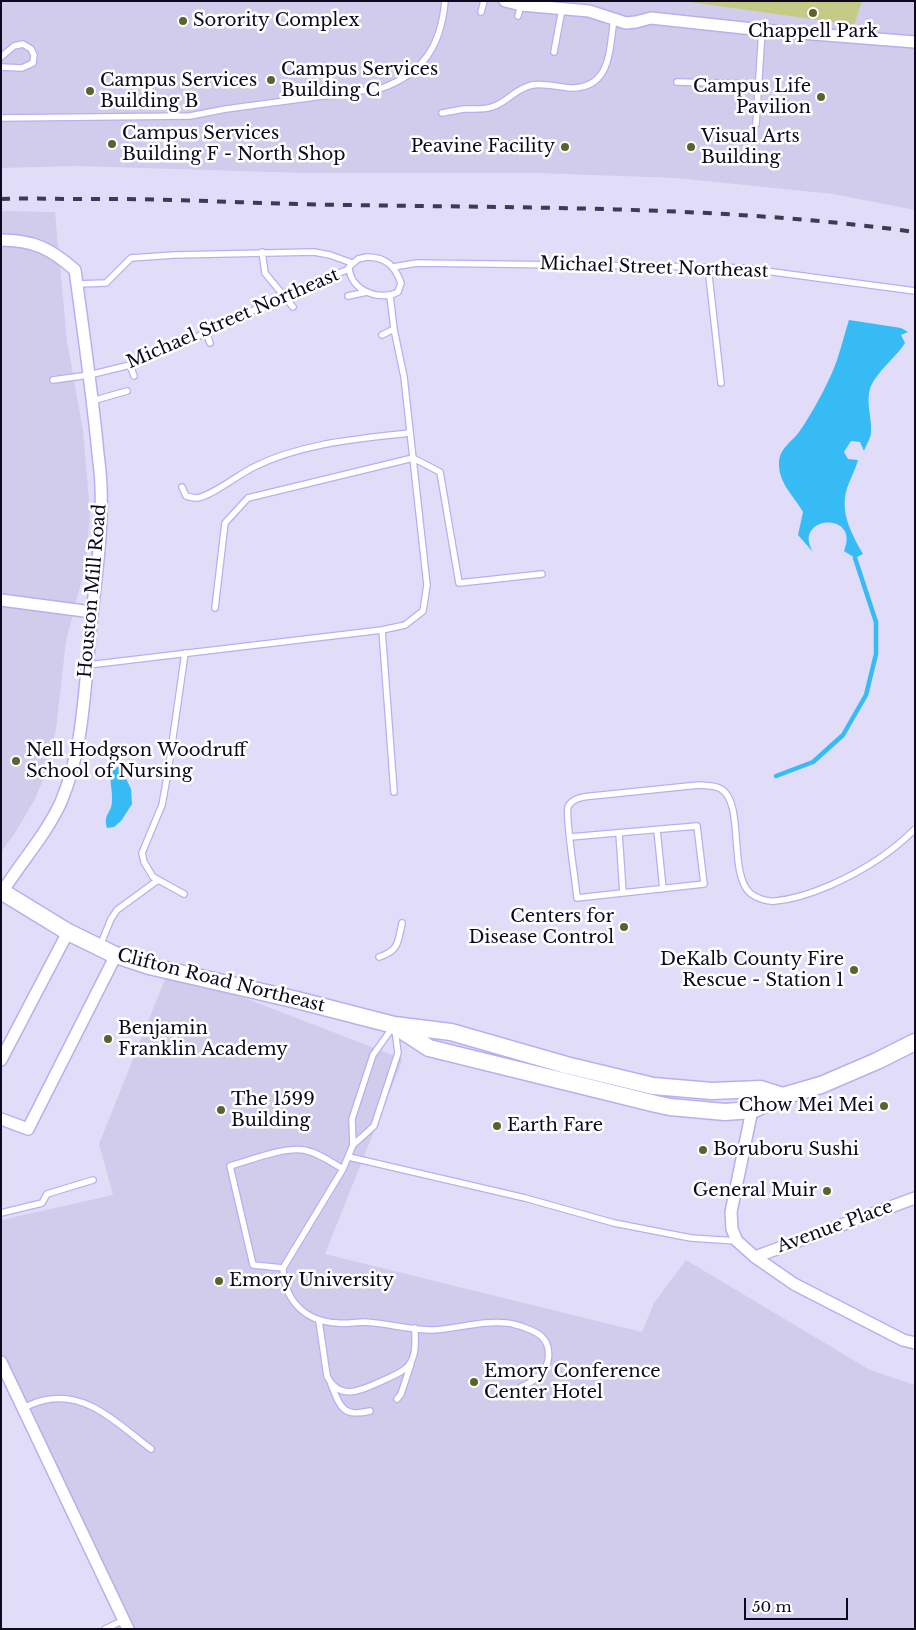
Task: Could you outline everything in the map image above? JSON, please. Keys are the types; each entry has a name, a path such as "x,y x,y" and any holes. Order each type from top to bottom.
{"main road":[{"name":"Clifton Road Northeast","path":"2,892 68,932 99,947 116,955 169,971 394,1025 451,1032 566,1065 653,1086 712,1091 761,1089 783,1096"},
{"name":"Clifton Road Northeast","path":"394,1025 429,1048 641,1101 670,1107 713,1112 752,1110 783,1096 815,1087 849,1074 915,1042"}],"street":[{"path":"505,1 519,11 562,9 589,11 626,23 651,18 762,30 915,42"},
{"name":"Houston Mill Road","path":"1,240 25,241 38,245 58,255 75,270 101,486 101,533 81,729 75,762 51,822 2,892"},
{"path":"1,600 92,612"},
{"path":"1,1060 68,932"},
{"path":"1,1119 28,1129 116,955"},
{"path":"752,1110 731,1212 732,1229 737,1241 794,1284 903,1340 915,1343"},
{"name":"Avenue Place","path":"756,1257 915,1198"},
{"path":"1,1362 126,1624"}],"lane":[{"path":"1,118 190,116 226,108 382,88 415,72 424,62 434,47 439,33 445,1"},
{"path":"481,12 484,1"},
{"path":"554,52 562,9"},
{"path":"442,113 462,109 492,108 522,88 534,85 572,88 591,84 597,80 605,69 614,19"},
{"path":"756,124 762,30"},
{"path":"1,57 11,48 23,44 31,48 34,59 33,63 22,68 1,67"},
{"path":"677,82 758,84"},
{"path":"262,252 264,273 293,307"},
{"path":"77,284 106,283 131,258 262,252 314,252 330,255 350,266 354,282 366,292 381,297 390,296 398,292 400,283 393,266 383,259 375,257 358,259 350,266"},
{"name":"Michael Street Northeast","path":"393,266 417,263 743,268 915,291"},
{"name":"Michael Street Northeast","path":"53,380 89,375 130,365 206,333 350,266"},
{"path":"708,267 721,383"},
{"path":"348,296 366,292"},
{"path":"87,665 382,630 405,625 423,610 427,585 404,376 394,329 390,296"},
{"path":"382,335 394,329"},
{"path":"206,333 210,343"},
{"path":"130,365 134,376"},
{"path":"92,401 127,391"},
{"path":"182,487 186,496 195,498 211,492 254,467 278,457 322,445 410,433"},
{"path":"216,608 225,523 248,498 413,458 440,472 459,583 542,574"},
{"path":"382,630 394,792"},
{"path":"184,894 158,880 148,871 142,853 162,804 186,653"},
{"path":"570,836 697,826 704,884 578,898 570,836 568,808 572,802 580,797 690,786 711,786 721,789 727,794 733,811 743,882 750,893 764,900 774,902 812,892 851,875 890,851 915,829"},
{"path":"658,830 664,889"},
{"path":"618,833 623,893"},
{"path":"99,947 111,919 118,910 158,880"},
{"path":"379,957 393,951 398,944 402,923"},
{"path":"353,1146 374,1126 398,1054 394,1025"},
{"path":"394,1025 372,1054 352,1119 353,1146 344,1169 283,1268 284,1280 291,1298 302,1311 319,1321 378,1323 432,1330 485,1322 509,1323 529,1330 543,1337 548,1351 548,1364 542,1374 521,1387"},
{"path":"283,1268 253,1265 230,1166 273,1154 299,1150 321,1156 344,1169"},
{"path":"349,1157 525,1198 614,1223 691,1238 737,1241"},
{"path":"1,1213 42,1203 47,1194 93,1180"},
{"path":"319,1321 327,1376 341,1408 357,1414 370,1412"},
{"path":"397,1399 401,1394 414,1353 415,1328"},
{"path":"331,1384 347,1392 358,1392 400,1372 408,1367 412,1359"},
{"path":"23,1408 46,1400 66,1399 85,1402 100,1410 150,1449"},
{"path":"105,1629 126,1624"}],"shaded area":[{"path":"1,1 915,1 915,210 833,194 676,178 536,173 305,173 76,166 1,168"},
{"path":"1,211 55,212 67,341 83,430 90,512 86,564 66,641 56,729 49,766 35,799 15,833 1,852"},
{"name":"Emory University","path":"169,969 403,1059 325,1254 642,1332 654,1303 686,1260 870,1370 915,1385 915,1629 105,1629 124,1620 1,1361 1,1220 113,1195 99,1144"}],"green space":[{"name":"Chappell Park","path":"683,1 862,1 854,25"}],"water":[{"path":"849,320 901,328 908,332 901,335 905,343 879,373 871,386 869,408 871,434 864,451 860,442 851,441 844,452 848,459 858,460 849,483 845,502 847,520 863,554 855,558 844,551 847,538 843,529 836,524 818,525 811,531 809,540 813,552 798,535 803,512 781,478 779,464 783,450 804,425 826,385 838,357"},
{"path":"120,766 131,789 132,804 121,821 114,827 107,828 106,820 112,802 111,770"}],"waterway":[{"path":"776,776 813,762 843,735 866,695 876,654 876,622 855,558"}],"railway":[{"path":"1,199 146,199 631,210 773,217 915,232"}],"place":[{"name":"Chappell Park","path":"813,13"},
{"name":"Sorority Complex","path":"183,21"},
{"name":"Campus Services Building C","path":"271,80"},
{"name":"Campus Services Building B","path":"90,91"},
{"name":"Campus Life Pavilion","path":"821,97"},
{"name":"Campus Services Building F - North Shop","path":"112,144"},
{"name":"Peavine Facility","path":"565,147"},
{"name":"Visual Arts Building","path":"691,147"},
{"name":"Nell Hodgson Woodruff School of Nursing","path":"16,761"},
{"name":"Centers for Disease Control","path":"624,927"},
{"name":"DeKalb County Fire Rescue - Station 1","path":"854,970"},
{"name":"Benjamin Franklin Academy","path":"108,1039"},
{"name":"Chow Mei Mei","path":"884,1106"},
{"name":"The 1599 Building","path":"221,1110"},
{"name":"Earth Fare","path":"497,1126"},
{"name":"Boruboru Sushi","path":"703,1150"},
{"name":"General Muir","path":"827,1191"},
{"name":"Emory University","path":"219,1281"},
{"name":"Emory Conference Center Hotel","path":"474,1382"}]}
